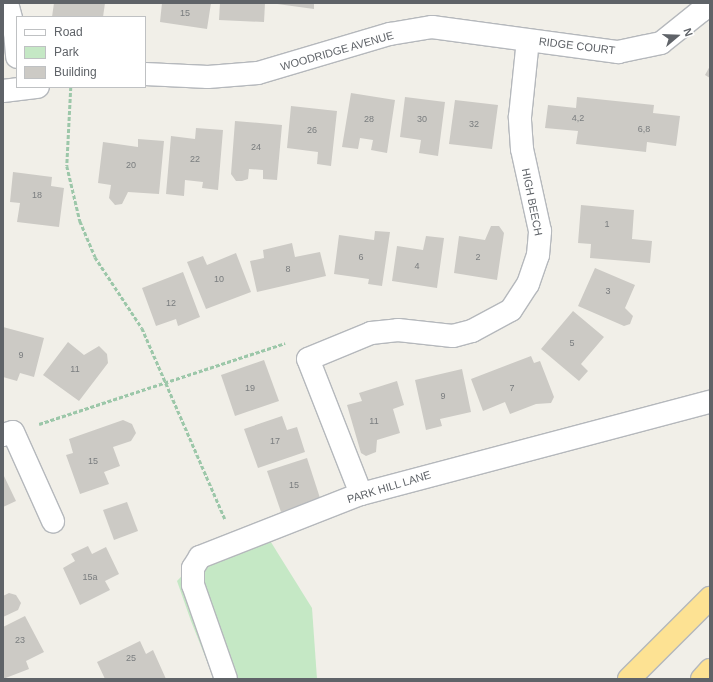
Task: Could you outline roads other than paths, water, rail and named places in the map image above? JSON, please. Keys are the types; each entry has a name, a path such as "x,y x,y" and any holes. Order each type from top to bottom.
{"highway":[{"path":"629,679 710,598"},
{"path":"702,679 710,670"}],"street":[{"path":"7,3 15,32 16,44"},
{"name":"RIDGE COURT","path":"528,40 618,52 661,42 701,11 705,3"},
{"name":"WOODRIDGE AVENUE","path":"146,74 208,77 258,73 390,34 432,27 528,40"},
{"name":"HIGH BEECH","path":"361,494 308,359 371,333 398,330 453,336 472,331 511,310 528,284 538,255 540,231 522,149 520,123 528,40"},
{"name":"PARK HILL LANE","path":"226,679 193,585 193,568 200,557 234,541 361,494 710,402"},
{"path":"8,434 53,521"}]}
